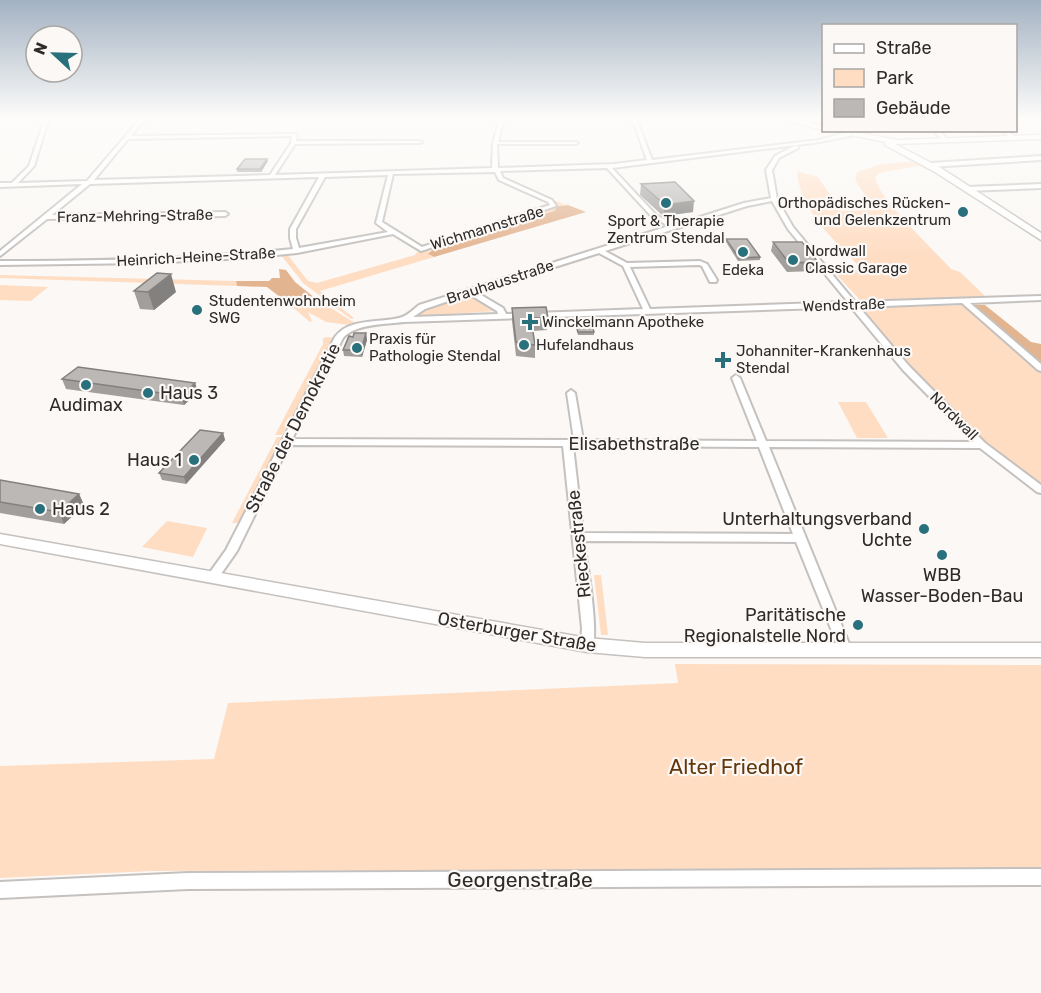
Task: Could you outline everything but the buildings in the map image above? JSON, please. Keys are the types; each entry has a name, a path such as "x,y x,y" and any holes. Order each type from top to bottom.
{"main road":[{"path":"929,164 1041,237"},
{"name":"Osterburger Straße","path":"0,539 587,645 645,650 1041,650"}],"street":[{"path":"13,184 32,164"},
{"path":"0,254 89,182 104,164"},
{"path":"271,177 279,164"},
{"path":"496,164 496,170"},
{"path":"0,185 625,164"},
{"name":"Nordwall","path":"772,164 770,167 774,199 790,228 906,368 982,445 1041,490"},
{"path":"608,166 654,216 675,226"},
{"name":"Wichmannstraße","path":"391,233 421,249 553,206 550,201 501,179 496,170"},
{"path":"391,173 378,221 391,233"},
{"path":"297,251 293,229 323,175"},
{"path":"967,189 1041,186"},
{"name":"Brauhausstraße","path":"404,320 422,307 763,199 774,199"},
{"name":"Franz-Mehring-Straße","path":"46,217 225,214"},
{"name":"Heinrich-Heine-Straße","path":"0,263 194,259 297,251 391,233"},
{"path":"600,251 626,265 700,263 705,266 713,280"},
{"path":"626,265 647,311"},
{"path":"470,292 500,310 503,316"},
{"name":"Wendstraße","path":"404,320 1041,298"},
{"path":"964,301 1041,368"},
{"name":"Straße der Demokratie","path":"212,578 231,551 341,334 375,322 404,320"},
{"path":"736,378 846,651"},
{"name":"Rieckestraße","path":"571,393 578,537 588,628 587,645"},
{"name":"Elisabethstraße","path":"286,442 982,445"},
{"path":"578,537 801,538"},
{"name":"Georgenstraße","path":"0,890 188,881 1041,877"}],"green space":[{"path":"880,164 924,165 879,173 875,177 878,186 908,224 951,269 960,272 986,297 860,300 834,272 862,270 812,213 800,186 797,171 818,177 841,211 875,210 855,180 857,172"},
{"path":"545,197 564,204 586,199 558,206 554,211 429,251 430,256 434,257 320,291 354,318 351,319 303,283 281,255 287,254 308,281 317,283 415,255 417,252 555,208 555,202"},
{"path":"0,275 236,281 237,286 0,278"},
{"path":"0,285 48,287 31,301 0,300"},
{"path":"466,296 473,297 496,311 421,316 416,314"},
{"path":"315,298 355,323 349,325 326,322 308,312 312,321 310,322 289,304"},
{"path":"965,305 1041,371 1041,486 991,447 968,425 903,356 862,308"},
{"path":"323,338 334,338 282,435 275,435 323,344"},
{"path":"838,402 866,402 888,438 857,438"},
{"path":"277,437 282,437 238,523 232,523"},
{"path":"167,521 207,528 193,557 142,547"},
{"path":"594,575 601,575 608,635 601,635"},
{"name":"Alter Friedhof","path":"675,664 1041,665 1041,869 152,871 0,878 0,766 214,759 228,703 678,683"}],"shaded area":[{"path":"568,205 586,212 434,257 428,254 433,249 554,211 558,206"},
{"path":"279,269 286,270 295,282 315,298 289,304 267,287 237,286 236,281 269,281 272,278 280,278"},
{"path":"973,305 985,305 1031,342 1041,344 1041,365"}],"place":[{"name":"Sport & Therapie Zentrum Stendal","path":"666,203"},
{"name":"Orthopädisches Rücken- und Gelenkzentrum","path":"963,212"},
{"name":"Edeka","path":"743,252"},
{"name":"Nordwall Classic Garage","path":"793,260"},
{"name":"Studentenwohnheim SWG","path":"197,310"},
{"name":"Winckelmann Apotheke","path":"530,322"},
{"name":"Hufelandhaus","path":"524,345"},
{"name":"Praxis für Pathologie Stendal","path":"357,348"},
{"name":"Johanniter-Krankenhaus Stendal","path":"723,360"},
{"name":"Audimax","path":"86,385"},
{"name":"Haus 3","path":"148,393"},
{"name":"Haus 1","path":"194,460"},
{"name":"Haus 2","path":"40,509"},
{"name":"Unterhaltungsverband Uchte","path":"924,529"},
{"name":"WBB Wasser-Boden-Bau","path":"942,555"},
{"name":"Paritätische Regionalstelle Nord","path":"858,625"}]}
